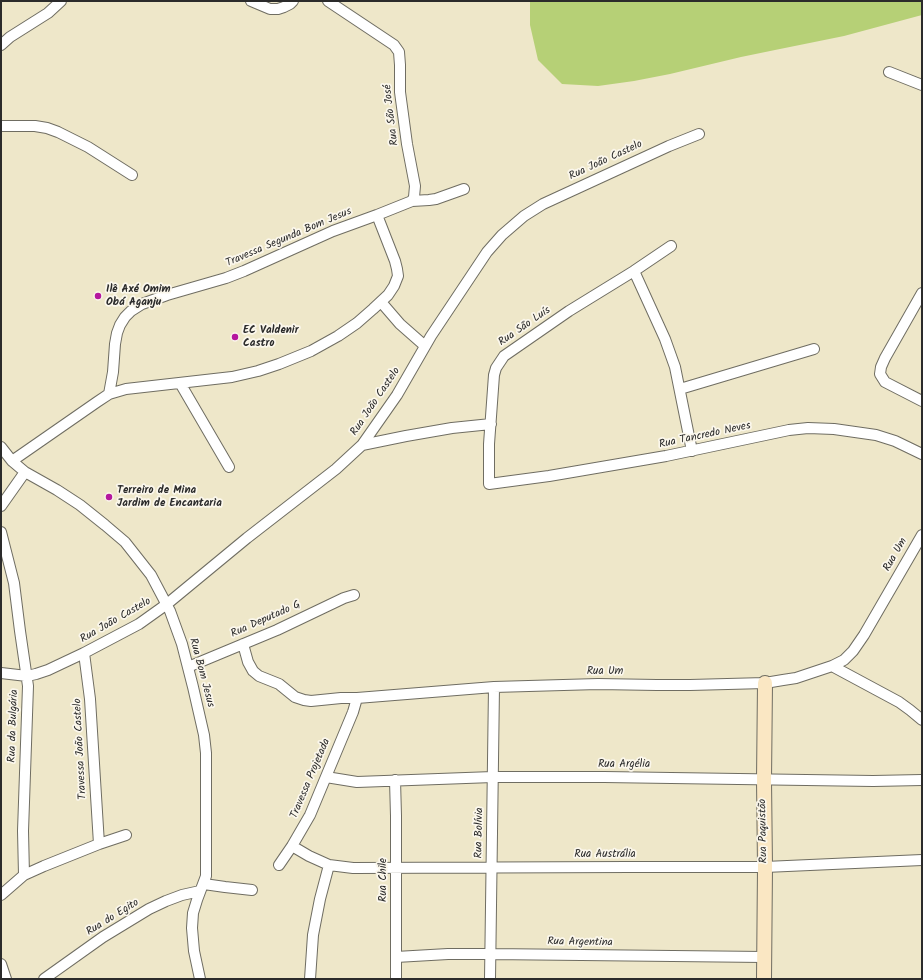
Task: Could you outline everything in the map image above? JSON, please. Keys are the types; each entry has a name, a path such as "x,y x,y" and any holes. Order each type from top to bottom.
{"street":[{"path":"1,45 10,37 48,13 61,1"},
{"path":"251,1 270,9 284,7 293,1"},
{"name":"Rua São José","path":"328,1 394,45 399,52 400,92 407,144 415,186 415,194 412,201"},
{"path":"889,72 922,85"},
{"path":"1,126 35,126 58,132 88,147 132,175"},
{"name":"Rua João Castelo","path":"1,674 27,676 48,670 139,624 167,604 336,469 362,445 397,395 431,336 487,252 502,235 524,216 550,200 699,134"},
{"path":"12,461 110,394 126,389 232,377 285,362 311,351 338,336 357,323 381,302 394,286 398,276 395,261 377,215 412,201 436,199 464,189"},
{"name":"Travessa Segunda Bom Jesus","path":"110,394 117,333 120,325 130,311 142,304 167,295 226,278 333,230 377,215"},
{"name":"Rua São Luís","path":"489,484 489,444 494,375 496,368 504,356 569,311 671,246"},
{"path":"634,271 665,339 675,367 692,451"},
{"path":"922,293 885,358 880,374 885,382 922,400"},
{"path":"381,302 400,324 425,346"},
{"path":"680,389 814,349"},
{"path":"180,383 229,467"},
{"path":"362,445 406,436 491,424"},
{"name":"Rua Tancredo Neves","path":"489,484 549,476 692,451 789,430 808,428 834,429 876,435 895,441 922,454"},
{"name":"Rua Bom Jesus","path":"1,447 12,461 24,472 57,490 80,505 125,542 151,576 167,604 182,644 199,710 206,752 207,868 206,876 193,912 192,928 194,951 200,979"},
{"path":"1,506 24,472"},
{"name":"Rua da Bulgária","path":"1,532 14,583 28,686 23,831 24,875"},
{"name":"Rua Um","path":"243,644 248,662 253,671 259,676 279,684 295,697 311,701 494,687 598,684 664,685 765,683 796,678 832,666 844,660 853,651 864,635 922,535"},
{"name":"Rua Deputado G","path":"188,667 278,630 344,598 354,595"},
{"name":"Travessa João Castelo","path":"84,653 90,699 99,844"},
{"path":"832,666 899,702 922,720"},
{"name":"Rua Paquistão","path":"764,979 765,683"},
{"name":"Rua Bolívia","path":"490,979 494,687"},
{"name":"Travessa Projetada","path":"279,865 310,815 353,712 357,698"},
{"name":"Rua Argélia","path":"326,777 357,782 493,777 922,780"},
{"name":"Rua Chile","path":"395,780 396,979"},
{"path":"1,895 24,875 99,844 126,835"},
{"name":"Rua Austrália","path":"292,846 329,865 353,868 629,866 765,867 922,860"},
{"path":"310,979 314,928 329,865"},
{"path":"202,887 252,890"},
{"name":"Rua do Egito","path":"44,979 103,937 149,909 202,887"},
{"name":"Rua Argentina","path":"396,957 448,954 490,954 764,957"},
{"path":"1,964 6,979"}],"green space":[{"path":"530,1 922,1 922,15 844,36 741,57 670,74 598,86 562,84 538,60 530,25"}],"place":[{"name":"Ilê Axé Omim Obá Aganju","path":"98,296"},
{"name":"EC Valdenir Castro","path":"235,337"},
{"name":"Terreiro de Mina Jardim de Encantaria","path":"109,497"}]}
